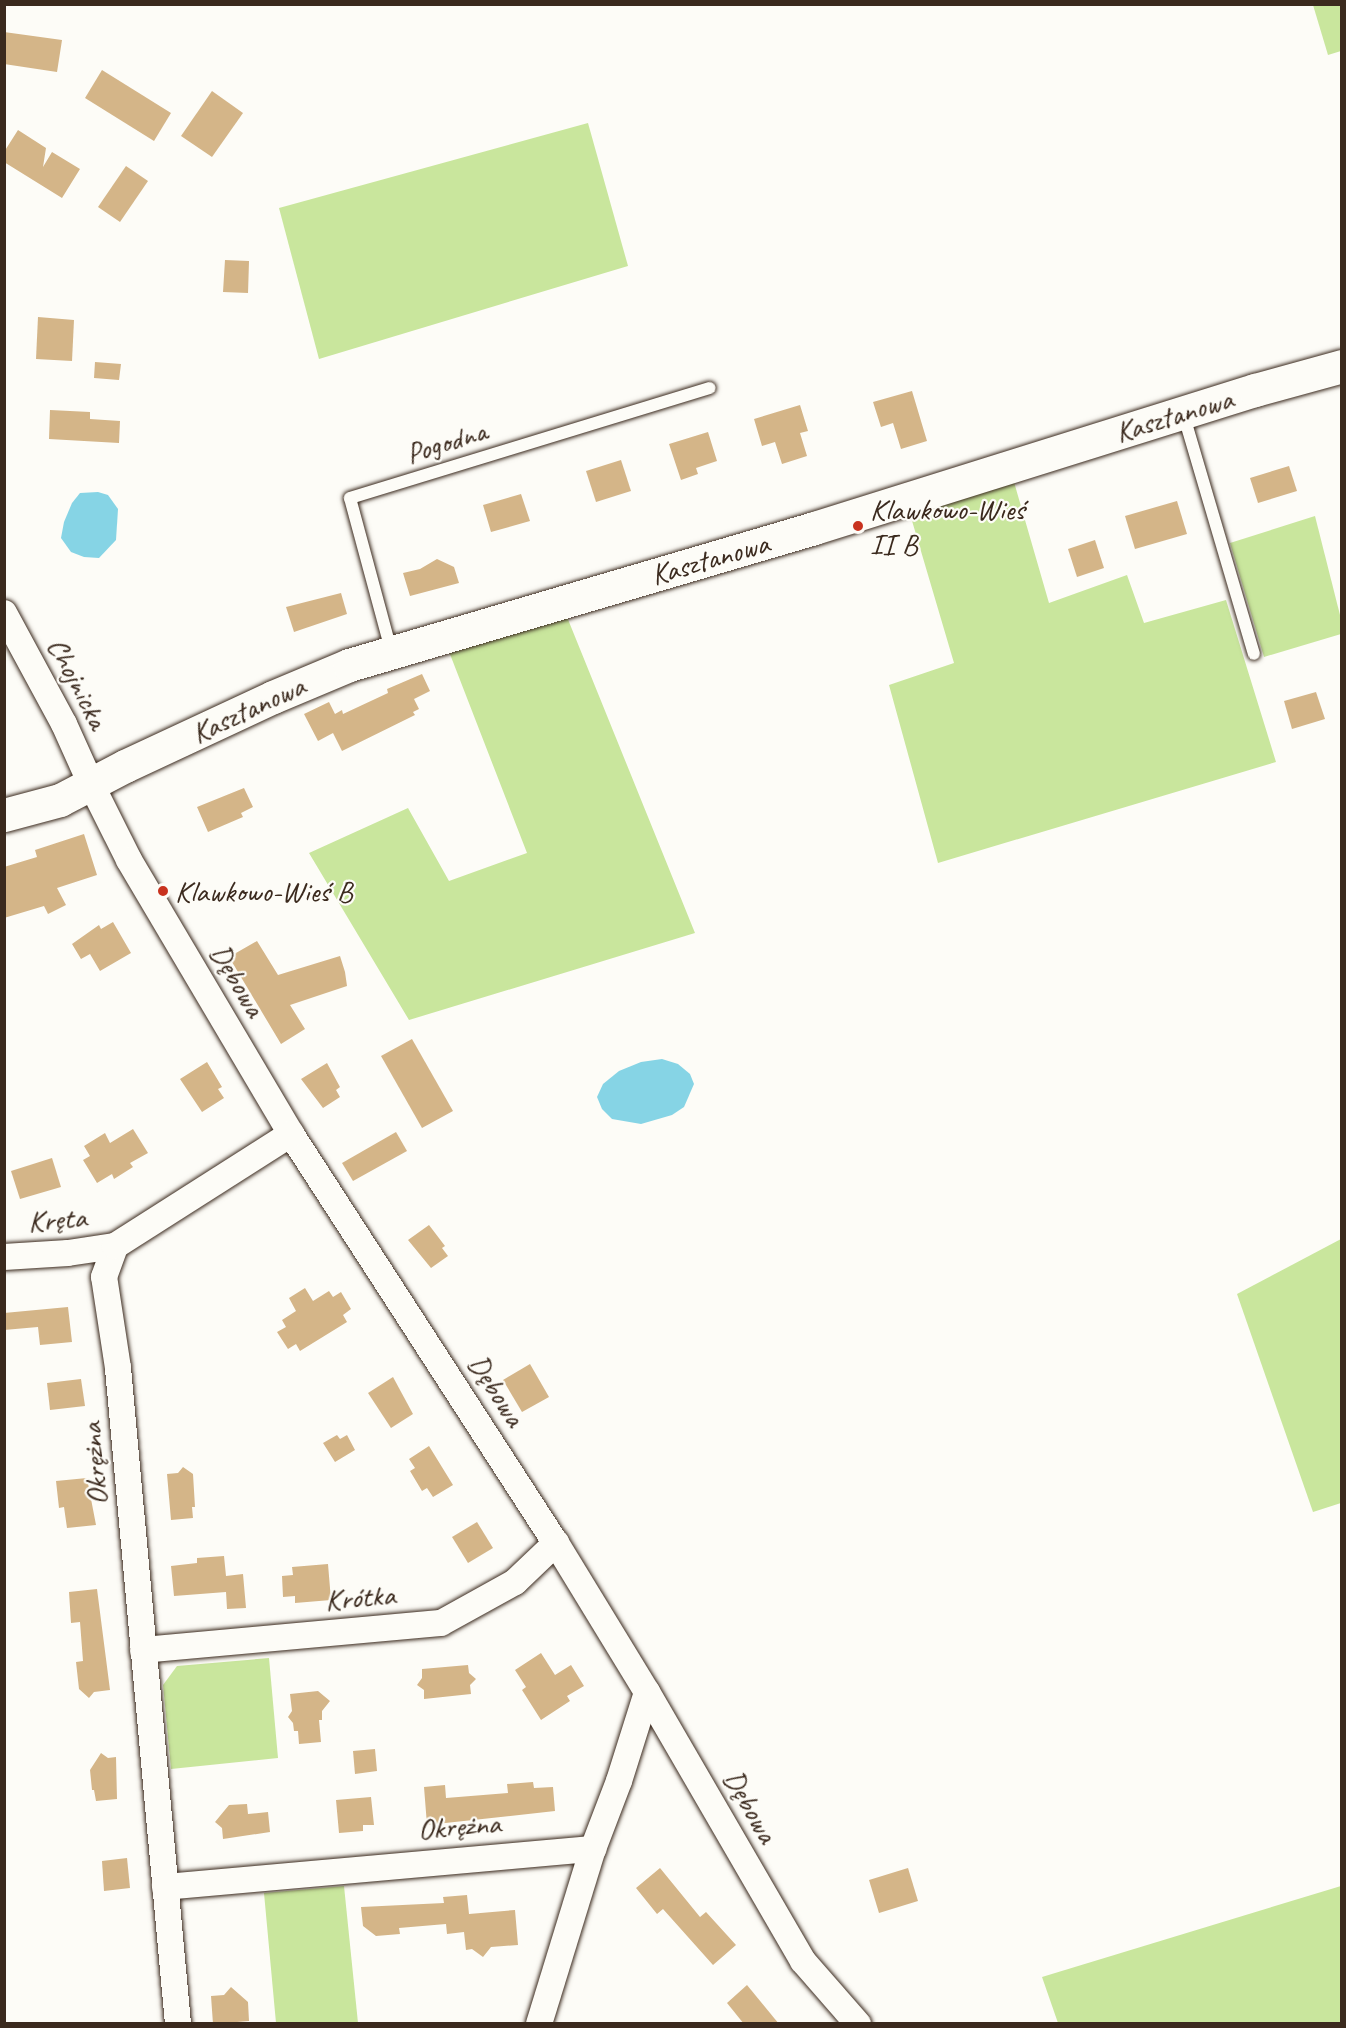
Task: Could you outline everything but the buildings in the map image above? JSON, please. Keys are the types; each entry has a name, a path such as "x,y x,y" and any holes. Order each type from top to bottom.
{"street":[{"name":"Kasztanowa","path":"4,815 60,800 273,696 349,665 814,528 1182,412 1341,366"},
{"name":"Chojnicka","path":"4,613 64,724 91,784"},
{"name":"Dębowa","path":"91,784 129,861 291,1134 556,1543 647,1692 803,1961 858,2024"},
{"path":"115,1246 291,1134"},
{"name":"Kręta","path":"4,1257 68,1253 115,1246"},
{"name":"Okrężna","path":"115,1246 104,1277 118,1368 178,2024"},
{"name":"Krótka","path":"143,1650 441,1623 515,1582 556,1543"},
{"path":"539,2024 593,1849 619,1781 647,1692"},
{"name":"Okrężna","path":"165,1887 593,1849"}],"lane":[{"name":"Pogodna","path":"392,651 350,498 710,388"},
{"path":"1182,412 1254,654"}],"green space":[{"path":"1313,5 1341,5 1341,51 1328,55"},
{"path":"588,123 628,266 319,359 279,208"},
{"path":"1014,482 1049,603 1127,575 1144,623 1226,600 1276,762 938,863 889,685 954,663 910,514"},
{"path":"1315,516 1341,619 1341,634 1264,657 1230,543"},
{"path":"565,612 695,933 409,1020 309,853 408,808 449,881 527,853 448,649"},
{"path":"1341,1239 1341,1503 1313,1512 1237,1294"},
{"path":"269,1658 278,1758 171,1769 163,1685 177,1666"},
{"path":"344,1886 358,2023 276,2023 264,1893"},
{"path":"1341,1886 1341,2023 1058,2023 1042,1977"}],"water":[{"path":"98,492 108,495 118,509 116,540 99,558 84,557 71,552 61,538 64,522 72,503 80,493"},
{"path":"662,1059 678,1064 690,1074 694,1084 684,1107 672,1115 641,1124 612,1119 602,1109 597,1097 603,1084 619,1071 641,1062"}],"place":[{"name":"Klawkowo-Wieś II B","path":"858,526"},
{"name":"Klawkowo-Wieś B","path":"163,891"}]}
